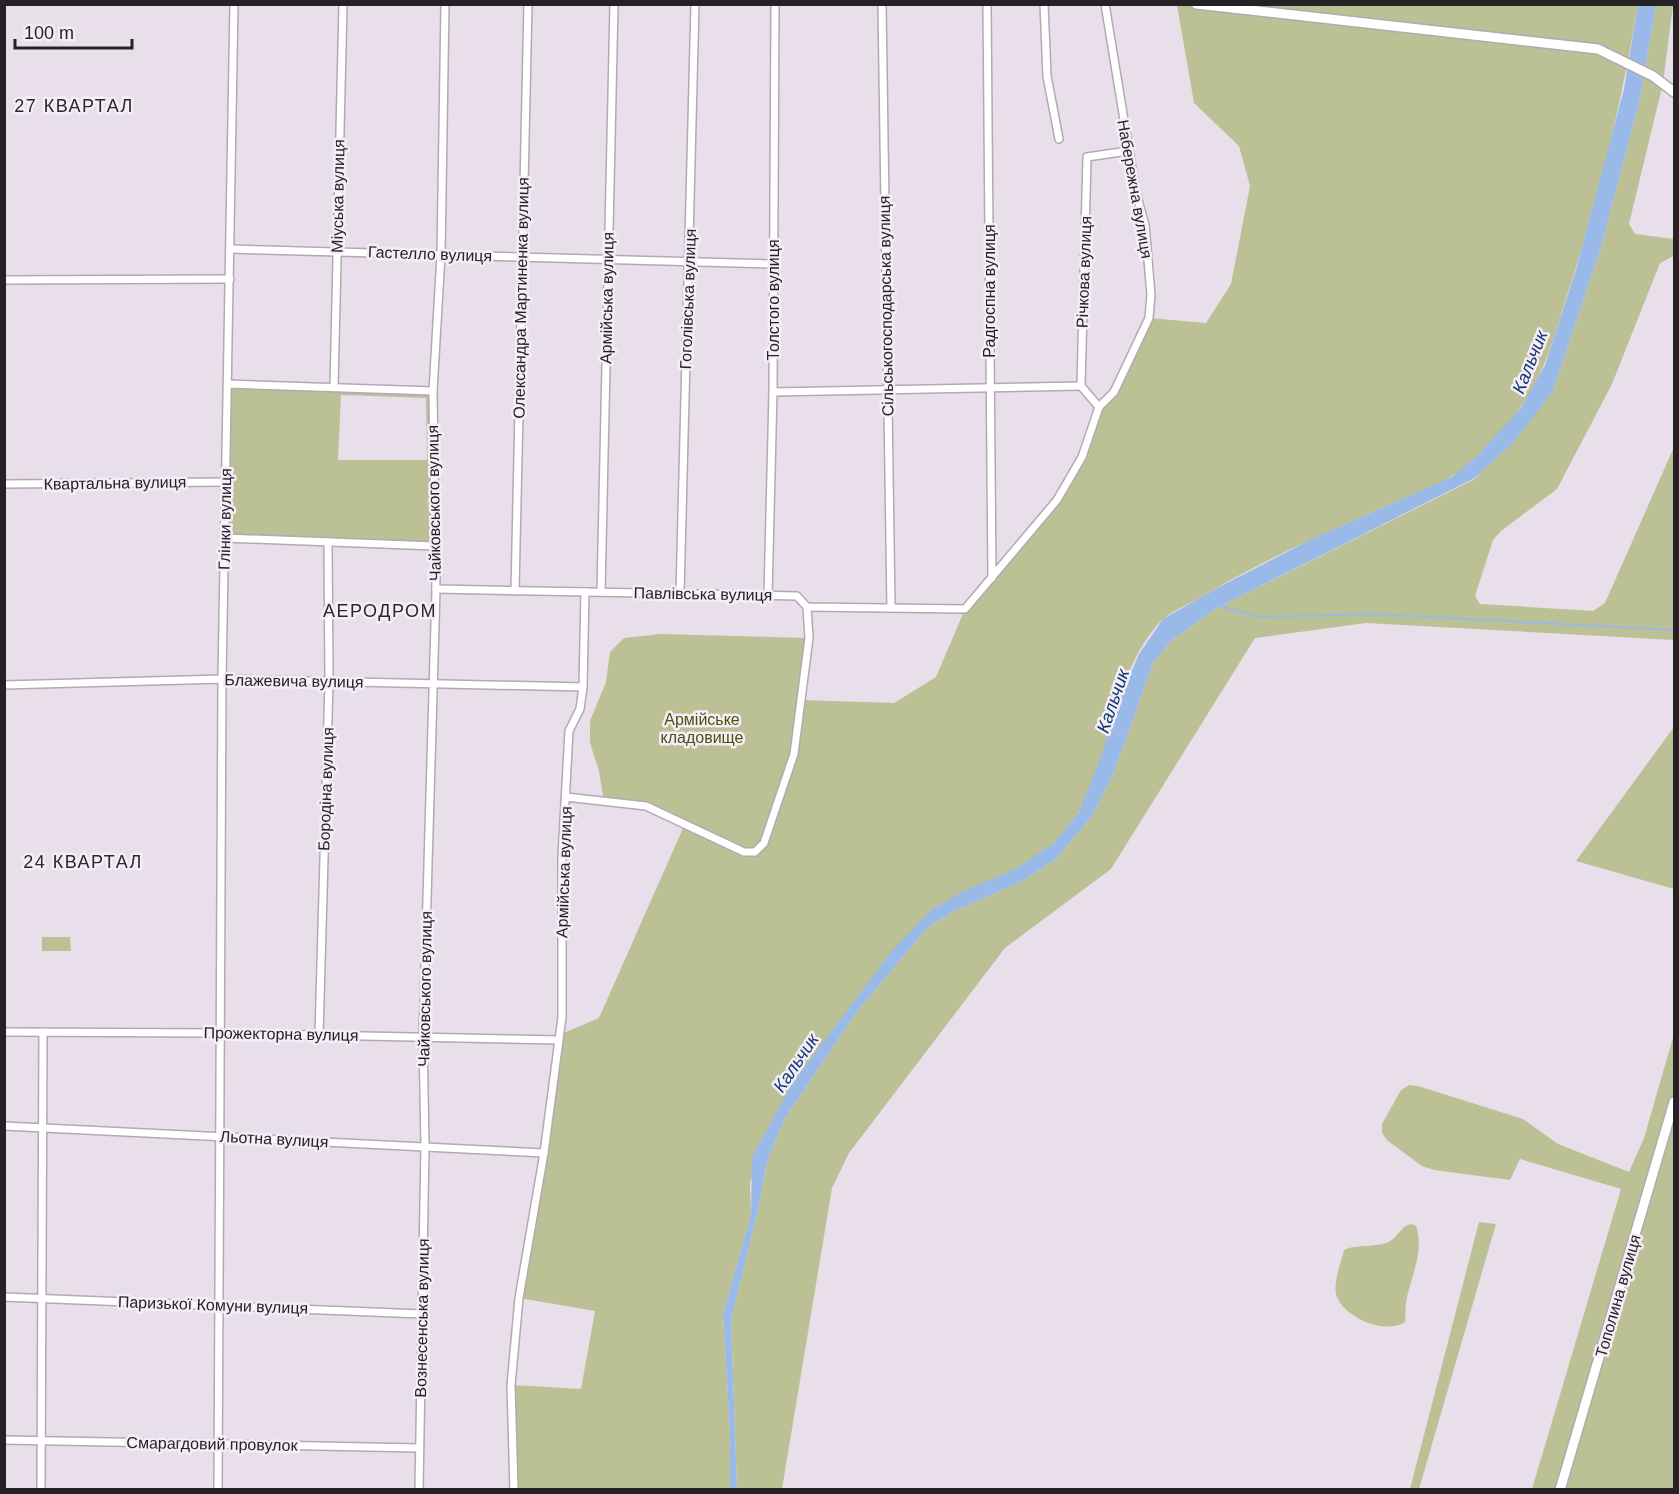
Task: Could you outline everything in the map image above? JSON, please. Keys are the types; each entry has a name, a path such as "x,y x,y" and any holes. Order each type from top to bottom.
{"street":[{"name":"Глінки вулиця","path":"218,1490 222,680 234,4"},
{"name":"Міуська вулиця","path":"334,387 343,4"},
{"name":"Чайковського вулиця","path":"425,1146 423,1037 436,589 433,391 441,255 445,4"},
{"name":"Олександра Мартиненка вулиця","path":"514,591 528,4"},
{"name":"Армійська вулиця","path":"601,592 614,4"},
{"name":"Гоголівська вулиця","path":"680,594 695,4"},
{"name":"Толстого вулиця","path":"768,596 773,392 775,4"},
{"name":"Сільськогосподарська вулиця","path":"882,4 891,608"},
{"name":"Радгоспна вулиця","path":"987,4 992,578"},
{"path":"1044,4 1047,76 1059,140"},
{"name":"Набережна вулиця","path":"992,578 1057,500 1082,457 1099,407 1114,392 1129,364 1151,306 1145,225 1128,151 1104,4"},
{"path":"1196,4 1598,49 1614,54 1653,76 1674,92"},
{"name":"Річкова вулиця","path":"1081,386 1088,157 1128,151"},
{"name":"Гастелло вулиця","path":"231,249 773,264"},
{"path":"4,280 230,279"},
{"path":"228,384 433,391"},
{"path":"773,392 1081,386 1099,407"},
{"name":"Квартальна вулиця","path":"4,484 226,482"},
{"path":"225,538 435,546"},
{"name":"Бородіна вулиця","path":"319,1035 329,682 328,542"},
{"name":"Павлівська вулиця","path":"436,589 797,596 807,607 965,609 992,578"},
{"name":"Армійська вулиця","path":"544,1153 562,1017 561,905 569,731 580,708 583,687 585,592"},
{"path":"566,797 646,806 744,852 755,852 764,843 794,754 809,638 807,607"},
{"name":"Блажевича вулиця","path":"4,685 222,680 583,687"},
{"name":"Прожекторна вулиця","path":"4,1032 219,1033 558,1040"},
{"path":"41,1490 43,1032"},
{"name":"Тополина вулиця","path":"1560,1490 1674,1102"},
{"name":"Льотна вулиця","path":"4,1125 544,1153"},
{"name":"Вознесенська вулиця","path":"419,1490 425,1146"},
{"path":"514,1490 512,1374 519,1298 544,1153"},
{"name":"Паризької Комуни вулиця","path":"4,1296 422,1314"},
{"name":"Смарагдовий провулок","path":"4,1440 419,1448"}],"green space":[{"name":"Армійське кладовище","path":"1252,4 1638,5 1616,117 1598,190 1578,263 1548,355 1536,382 1521,407 1498,435 1469,464 1451,477 1277,556 1166,616 1143,644 1129,672 1100,763 1089,792 1074,819 1055,842 1027,863 931,910 792,1084 750,1182 751,1215 723,1314 730,1433 730,1489 514,1489 511,1385 581,1389 595,1311 519,1298 559,1035 599,1018 684,826 646,806 604,802 599,771 590,743 590,721 606,682 610,652 624,638 660,634 809,638 802,700 894,703 936,677 965,609 1057,500 1082,457 1099,407 1114,392 1149,318 1206,323 1231,284 1250,186 1239,146 1194,103 1177,5 1252,10"},
{"path":"1656,5 1673,5 1663,83 1629,224 1635,234 1674,239 1674,256 1660,263 1612,384 1557,489 1501,531 1493,540 1475,596 1480,604 1593,611 1605,603 1674,447 1674,640 1366,623 1255,638 1111,869 1005,948 849,1153 832,1188 782,1489 737,1489 731,1320 759,1206 767,1161 785,1118 856,1013 928,927 954,911 1023,881 1057,858 1092,816 1114,772 1153,663 1171,641 1215,609 1475,479 1553,391 1601,247 1640,98"},
{"path":"230,386 430,393 433,544 227,535","holes":["341,395 426,398 427,460 338,460"]},
{"path":"1674,727 1674,889 1576,861"},
{"path":"42,937 70,937 71,951 42,951"},
{"path":"1674,1034 1674,1489 1532,1489 1621,1189 1520,1159 1510,1180 1434,1170 1422,1166 1388,1141 1382,1133 1382,1124 1401,1090 1409,1085 1418,1086 1523,1119 1558,1144 1629,1172 1644,1138"},
{"path":"1479,1222 1496,1224 1419,1489 1410,1489"},
{"path":"1411,1224 1416,1226 1419,1245 1406,1302 1405,1322 1387,1327 1357,1318 1341,1305 1336,1292 1336,1280 1344,1250 1386,1243"}],"water":[{"path":"1638,5 1656,5 1640,98 1601,247 1553,391 1515,441 1475,478 1215,609 1171,641 1153,663 1114,772 1092,816 1057,858 1023,881 954,911 928,927 856,1013 785,1118 767,1161 759,1206 731,1320 737,1489 730,1489 730,1433 723,1314 751,1215 752,1157 792,1084 891,952 931,910 962,892 1017,868 1055,842 1079,812 1099,762 1118,703 1139,654 1163,619 1314,538 1452,477 1477,456 1521,408 1545,365 1576,270 1624,89"}],"waterway":[{"path":"1220,606 1258,617 1374,614 1674,630"}],"district":[{"name":"27 КВАРТАЛ","path":"74,106"},
{"name":"АЕРОДРОМ","path":"380,611"},
{"name":"24 КВАРТАЛ","path":"83,862"}],"water label":[{"name":"Кальчик","path":"1530,362"},
{"name":"Кальчик","path":"1113,701"},
{"name":"Кальчик","path":"796,1063"}]}
